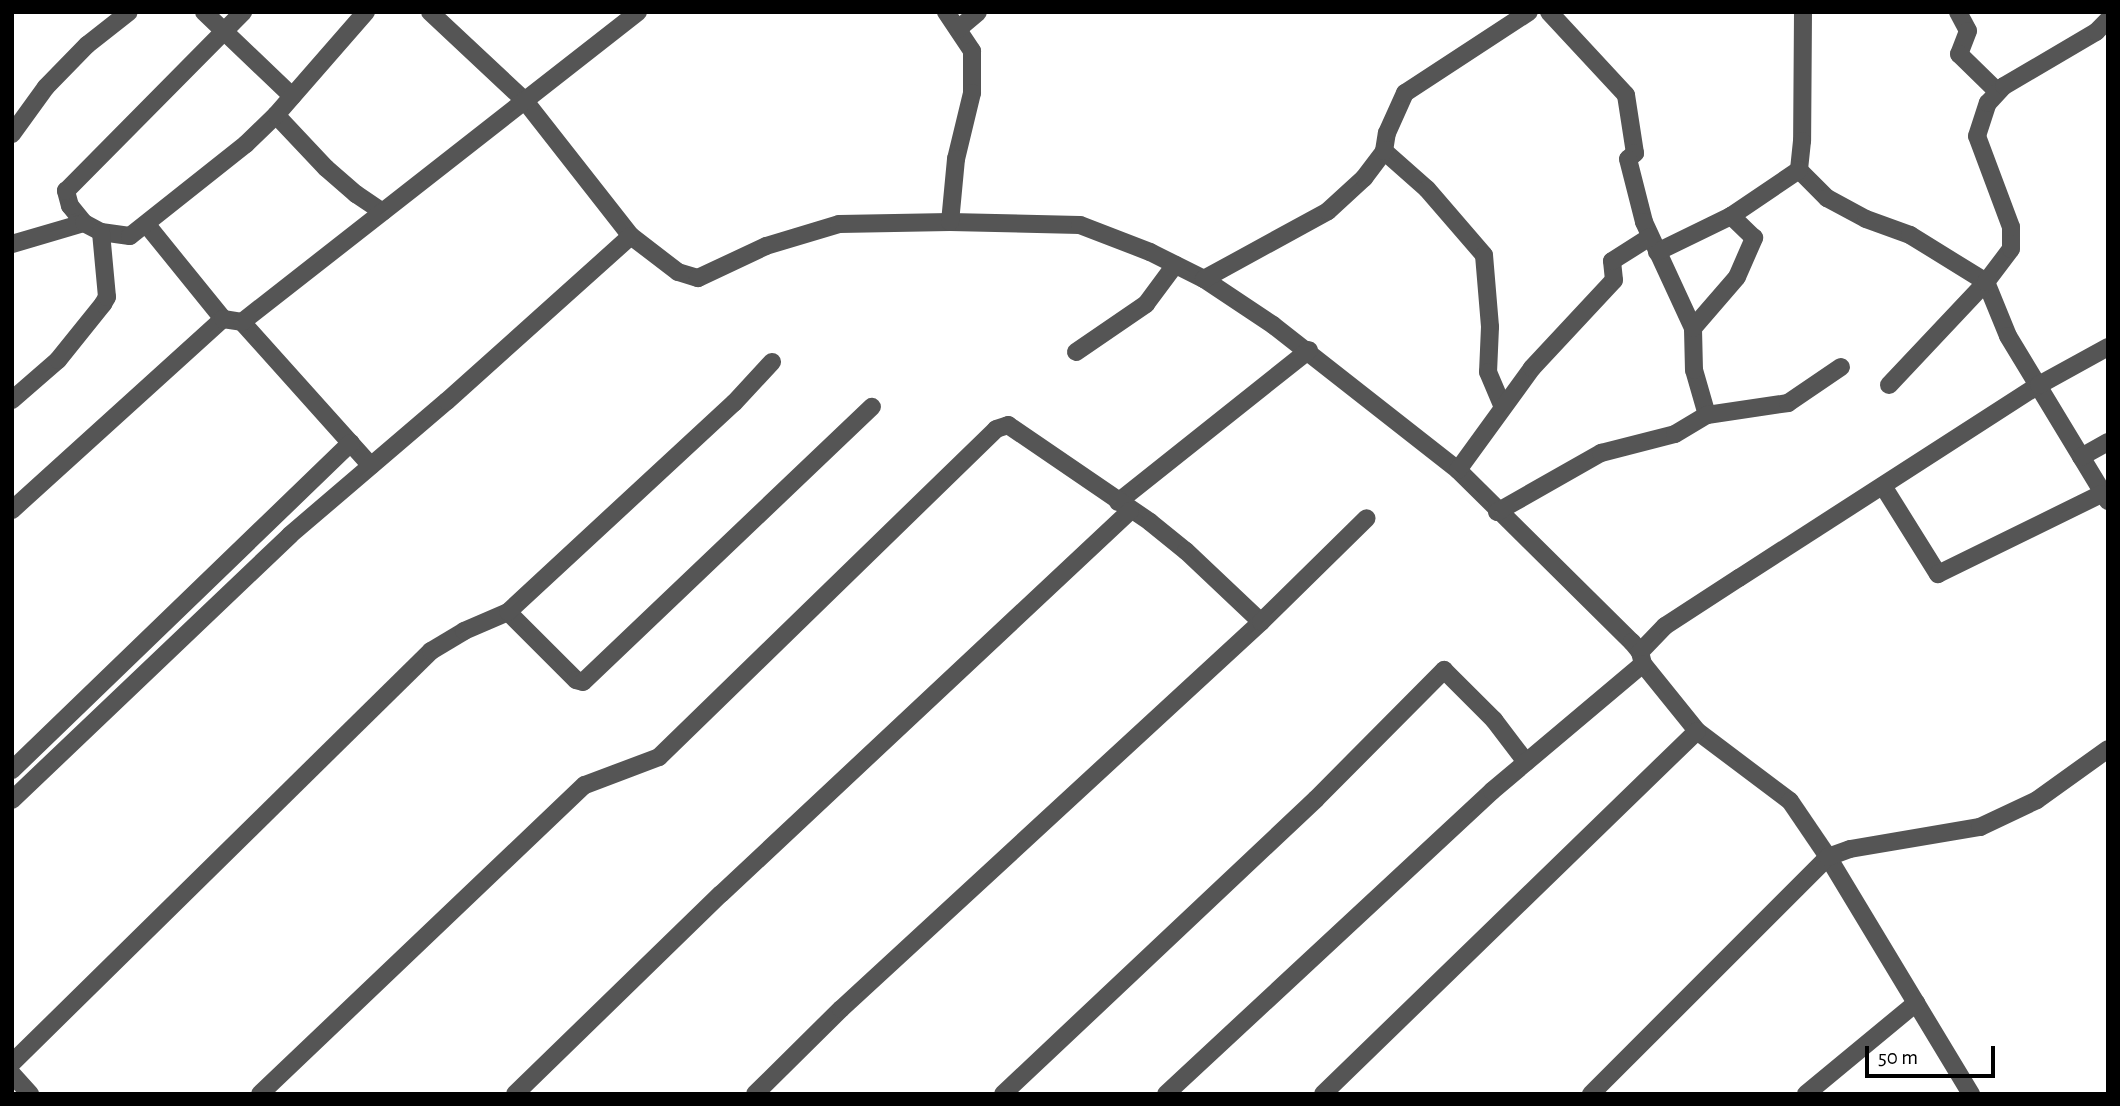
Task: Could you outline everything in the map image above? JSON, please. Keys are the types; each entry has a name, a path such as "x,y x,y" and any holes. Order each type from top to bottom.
{"street":[{"path":"12,134 46,87 87,45 129,12"},
{"path":"204,12 224,34 292,96"},
{"path":"243,12 66,191 70,206 85,223 101,232 130,236 147,225 247,144 276,116 366,12"},
{"path":"242,322 638,12"},
{"path":"946,12 972,51 972,93 956,159 950,222"},
{"path":"958,29 978,12"},
{"path":"1204,279 1328,211 1364,178 1384,151 1387,133 1405,93 1529,12"},
{"path":"1549,12 1626,95 1635,153 1628,159 1653,245 1693,328 1694,370 1707,415"},
{"path":"1799,170 1802,141 1803,12"},
{"path":"1958,12 1968,31 1959,54 1998,92"},
{"path":"441,16 525,101 631,236 678,272 698,278 766,246 839,224 950,222 1080,225 1204,279 1309,350 1458,470 1642,658 1696,731 1790,801 1828,857 1971,1094"},
{"path":"1889,384 1986,282 2011,249 2011,227 1977,136 1988,103 1998,92 2096,32 2108,20"},
{"path":"276,116 326,168 356,194 383,212"},
{"path":"1384,151 1427,188 1484,255 1490,327 1488,372 1502,405"},
{"path":"1458,470 1502,405 1532,368 1614,280 1612,261 1731,216 1799,170"},
{"path":"1799,170 1827,198 1866,219 1910,235 1986,282 2008,336 2104,498 1938,575 1883,486"},
{"path":"1693,328 1737,277 1754,238 1731,216"},
{"path":"12,244 85,223"},
{"path":"147,225 223,319 242,322 371,466"},
{"path":"12,400 58,360 107,297 101,232"},
{"path":"12,800 290,535 631,236"},
{"path":"1076,352 1146,304 1175,265"},
{"path":"12,510 223,319"},
{"path":"1166,1094 1642,658 1665,626 2039,385 2108,347"},
{"path":"515,1094 1124,507 1309,350"},
{"path":"12,1063 431,651 464,631 508,612 734,403 772,362"},
{"path":"1497,512 1601,453 1675,434 1707,415 1788,403 1841,367"},
{"path":"508,612 576,680 583,682 872,407"},
{"path":"260,1094 585,785 659,757 996,429 1008,425 1186,551 1261,622"},
{"path":"2081,457 2108,442"},
{"path":"12,770 351,443"},
{"path":"755,1094 841,1009 1261,622 1367,518"},
{"path":"116,668 132,685"},
{"path":"1003,1094 1316,799 1444,670 1494,720 1526,762"},
{"path":"1323,1094 1696,731"},
{"path":"1591,1094 1828,857 1850,849 1980,827 2037,800 2108,749"},
{"path":"1806,1094 1916,1003"},
{"path":"12,1074 30,1094"}]}
